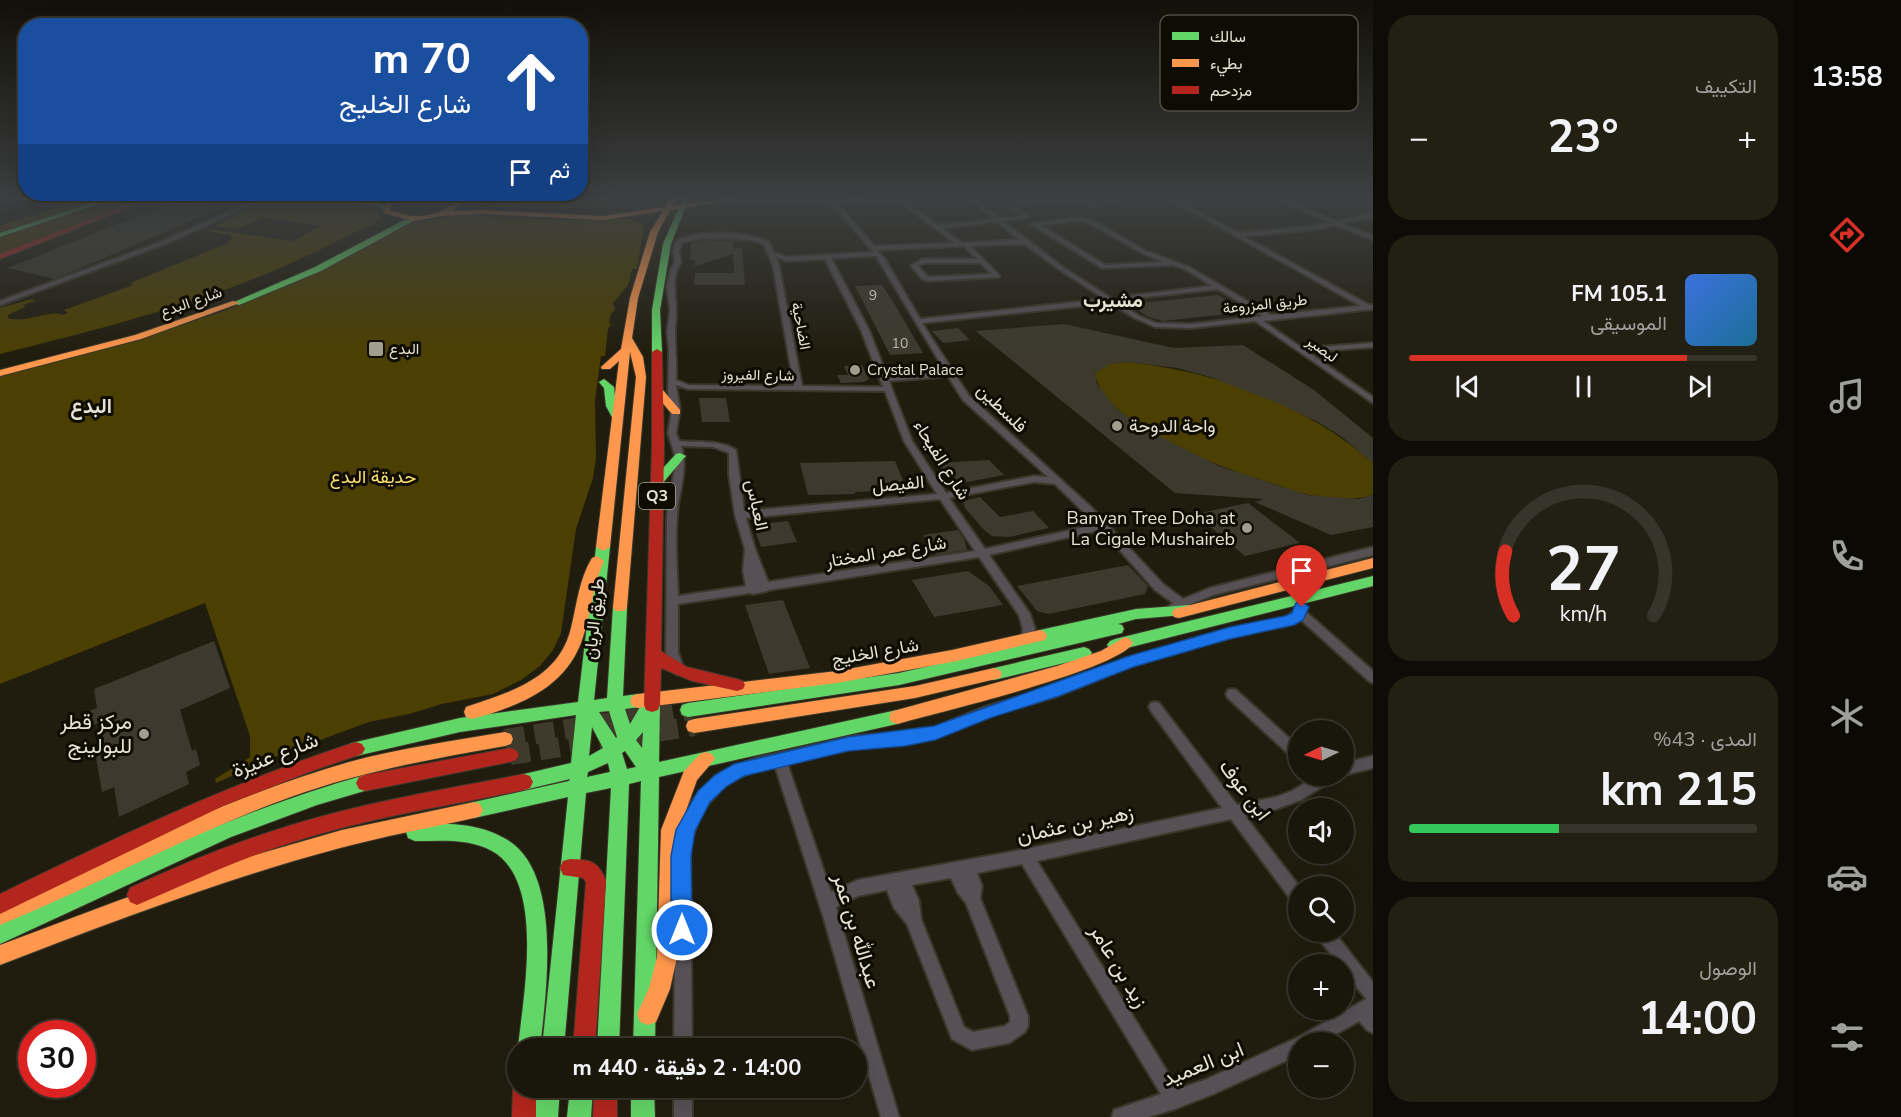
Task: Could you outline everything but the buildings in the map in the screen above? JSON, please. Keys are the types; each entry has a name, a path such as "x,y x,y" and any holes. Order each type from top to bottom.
{"main road":[{"path":"1,257 19,250"},
{"name":"شارع البدع","path":"0,363 133,329 236,294 338,250"},
{"name":"شارع البدع","path":"0,373 138,337 242,302 318,270 353,250"},
{"name":"طريق الريان","path":"554,1038 602,554 628,344 648,250"},
{"path":"657,300 655,284 660,250"},
{"name":"Q3","path":"644,1038 657,482 657,300 666,250"},
{"path":"657,339 674,351"},
{"path":"606,367 628,344 638,357 641,377 622,571 615,704 619,723 627,741 650,771"},
{"path":"604,382 609,387 610,406 619,420"},
{"path":"658,391 676,412"},
{"path":"657,482 678,450"},
{"path":"395,737 446,718 514,700 550,676 564,661 573,645 583,592 602,554"},
{"name":"شارع الخليج","path":"688,710 911,677 1074,640 1185,607 1373,563"},
{"path":"694,726 915,692 1002,674 1125,643 1300,606 1373,581"},
{"name":"شارع الخليج","path":"585,708 863,673 1136,614 1185,607"},
{"path":"0,955 97,918 240,869 325,843 966,699 1098,658 1125,643"},
{"path":"652,653 661,662 678,671 748,688"},
{"path":"97,918 173,878 306,830 379,811 579,769 615,751 627,741 643,721 651,700"},
{"path":"585,708 603,727 615,751 620,778 608,1038"},
{"name":"شارع عنيزة","path":"0,904 110,849 227,795 319,760 395,737 462,723 585,708"},
{"name":"شارع عنيزة","path":"0,915 190,829 294,788 392,759 505,739"},
{"path":"0,934 216,836 302,802 409,772 510,755"},
{"path":"645,1020 659,989 667,957 670,830 690,776 706,759"},
{"path":"325,843 363,842 436,829 459,830 491,840 518,859 533,882 539,909 530,1038"},
{"path":"570,868 588,869 596,880 585,1038"},
{"path":"524,1117 525,1098"},
{"path":"546,1117 548,1098"},
{"path":"579,1117 581,1098"},
{"path":"604,1117 605,1098"},
{"path":"643,1117 644,1098"}],"street":[{"path":"0,302 141,250"},
{"path":"677,250 678,262 670,287 673,305 671,331 674,351 672,394 676,412 672,429 678,450 680,472 672,515 672,652 678,671"},
{"path":"770,250 772,254 787,259 827,257 867,250"},
{"name":"فلسطين","path":"875,250 955,382 976,408 1101,522 1159,587 1185,607"},
{"path":"969,250 981,261 997,276 928,279 924,278 914,266 924,261 981,261"},
{"path":"1037,250 1110,300"},
{"path":"1076,250 1104,267 1173,263"},
{"path":"1141,250 1173,263 1269,317"},
{"path":"1266,250 1370,307"},
{"name":"الضاحية","path":"772,254 799,389"},
{"name":"شارع الفيحاء","path":"827,257 857,313 908,441 1024,614 1028,624 1027,638"},
{"path":"776,266 787,259"},
{"name":"طريق المزروعة","path":"1128,298 1219,287"},
{"path":"917,321 1110,300"},
{"name":"طريق المزروعة","path":"1110,300 1143,321 1160,327 1191,326 1370,307"},
{"name":"لبصير","path":"1256,319 1373,401"},
{"path":"1300,350 1373,345"},
{"path":"885,379 928,377 943,373 941,359"},
{"path":"928,377 955,382"},
{"name":"شارع الفيروز","path":"672,381 688,387 889,392"},
{"name":"شارع الفيروز","path":"672,394 688,387"},
{"name":"العباس","path":"678,450 716,450 724,454 733,468 740,515 750,549 748,571 759,589"},
{"name":"الفيصل","path":"740,515 943,496 1028,479 1056,480"},
{"name":"شارع عمر المختار","path":"672,601 982,553 1092,529 1101,522"},
{"name":"شارع الخليج","path":"1185,607 1210,592 1373,551"},
{"path":"1289,621 1300,606 1333,643 1373,678"},
{"path":"683,1038 682,849 690,818 712,788 740,770 856,742 935,733 986,712 1053,692 1129,662 1230,633 1289,621 1310,628 1333,643"},
{"path":"1232,694 1288,744"},
{"name":"ابن عوف","path":"1155,707 1288,884"},
{"name":"عبدالله بن عمر","path":"779,759 827,903 890,1117"},
{"path":"1354,767 1373,762"},
{"name":"زهير بن عثمان","path":"827,903 850,890 1026,856 1286,800 1311,786"},
{"name":"زيد بن عامر","path":"1026,856 1175,1100"},
{"path":"897,880 899,903 913,919 958,1033 972,1041 1014,1033 1019,1026 1019,1016 972,898 963,888 961,868"},
{"path":"1332,942 1373,995"},
{"path":"1328,1032 1369,1013"},
{"name":"ابن العميد","path":"1121,1117 1175,1100 1254,1068 1288,1051"},
{"path":"683,1098 683,1117"}],"green space":[{"path":"0,250 12,250 0,255"},
{"path":"211,250 319,250 266,274 179,305 0,354 0,308 32,299 35,301 23,305 25,307 8,315 8,318 62,315 68,313 64,310 133,285 130,283"},
{"name":"حديقة البدع","path":"360,250 640,250 637,269 632,269 628,285 613,303 615,310 609,322 611,325 608,328 605,356 601,356 595,400 596,458 593,478 576,529 561,633 553,650 540,666 521,680 493,694 369,722 274,757 216,783 215,779 250,757 250,736 205,603 0,684 0,376 122,344 221,312 321,271"},
{"path":"1127,362 1193,373 1226,382 1289,407 1347,442 1373,463 1373,495 1342,499 1300,493 1225,467 1169,443 1119,411 1103,392 1095,373 1109,364"}],"tunnel":[{"path":"505,739 688,710"},
{"path":"510,755 694,726"}],"traffic: fast":[{"path":"236,303 318,269 354,250"},
{"path":"657,352 656,310 666,250"},
{"path":"604,382 609,387 611,406 618,419"},
{"path":"657,482 680,456"},
{"path":"554,1038 586,698 603,547"},
{"path":"1115,645 1373,581"},
{"path":"620,607 615,704 627,741 650,771"},
{"path":"1040,636 1136,614 1190,610"},
{"path":"688,710 899,679 1117,629"},
{"path":"994,674 1084,653"},
{"path":"356,749 390,739 460,725 638,701"},
{"path":"644,1038 652,705"},
{"path":"524,782 580,768 613,751 627,739 649,706"},
{"path":"585,708 598,723 608,740 620,778 608,1038"},
{"path":"474,810 897,717"},
{"path":"0,934 179,850 317,796 365,783"},
{"path":"415,832 465,832 500,845 521,866 533,895 537,930 530,1038"},
{"path":"546,1117 548,1098"},
{"path":"579,1117 581,1098"},
{"path":"643,1098 643,1117"}],"traffic: slow":[{"path":"603,547 624,361 634,298 649,250"},
{"path":"0,373 138,337 236,303"},
{"path":"620,607 641,377 638,357 628,339"},
{"path":"606,367 627,349"},
{"path":"658,391 676,412"},
{"path":"472,712 520,696 535,688 560,667 576,637 586,589 597,561"},
{"path":"1179,613 1373,563"},
{"path":"638,701 837,677 952,656 1040,636"},
{"path":"897,717 1059,672 1106,655 1125,643"},
{"path":"694,726 915,692 994,674"},
{"path":"0,915 216,818 304,784 388,761 505,739"},
{"path":"648,1014 659,989 667,957 670,830 690,776 706,759"},
{"path":"0,955 160,895 241,868 360,834 474,810"}],"traffic: jam":[{"path":"0,257 17,250"},
{"path":"652,705 658,445 657,352"},
{"path":"653,653 662,661 682,671 737,685"},
{"path":"0,904 175,819 264,781 356,749"},
{"path":"365,783 510,755"},
{"path":"137,895 214,861 321,825 524,782"},
{"path":"570,868 588,869 596,880 585,1038"},
{"path":"524,1117 525,1098"},
{"path":"605,1117 606,1098"}],"place":[{"name":"البدع","path":"376,349"},
{"name":"Crystal Palace","path":"855,370"},
{"name":"واحة الدوحة","path":"1117,426"},
{"name":"Banyan Tree Doha at La Cigale Mushaireb","path":"1247,528"},
{"name":"مركز قطر للبولينج","path":"144,734"}],"district":[{"name":"مشيرب","path":"1113,300"},
{"name":"البدع","path":"91,406"}],"route":[{"path":"682,930 681,856 682,843 690,818 712,788 721,780 740,770 761,763 848,744 935,733 986,712 1053,692 1129,662 1230,633 1289,621 1300,613 1302,607"}]}
